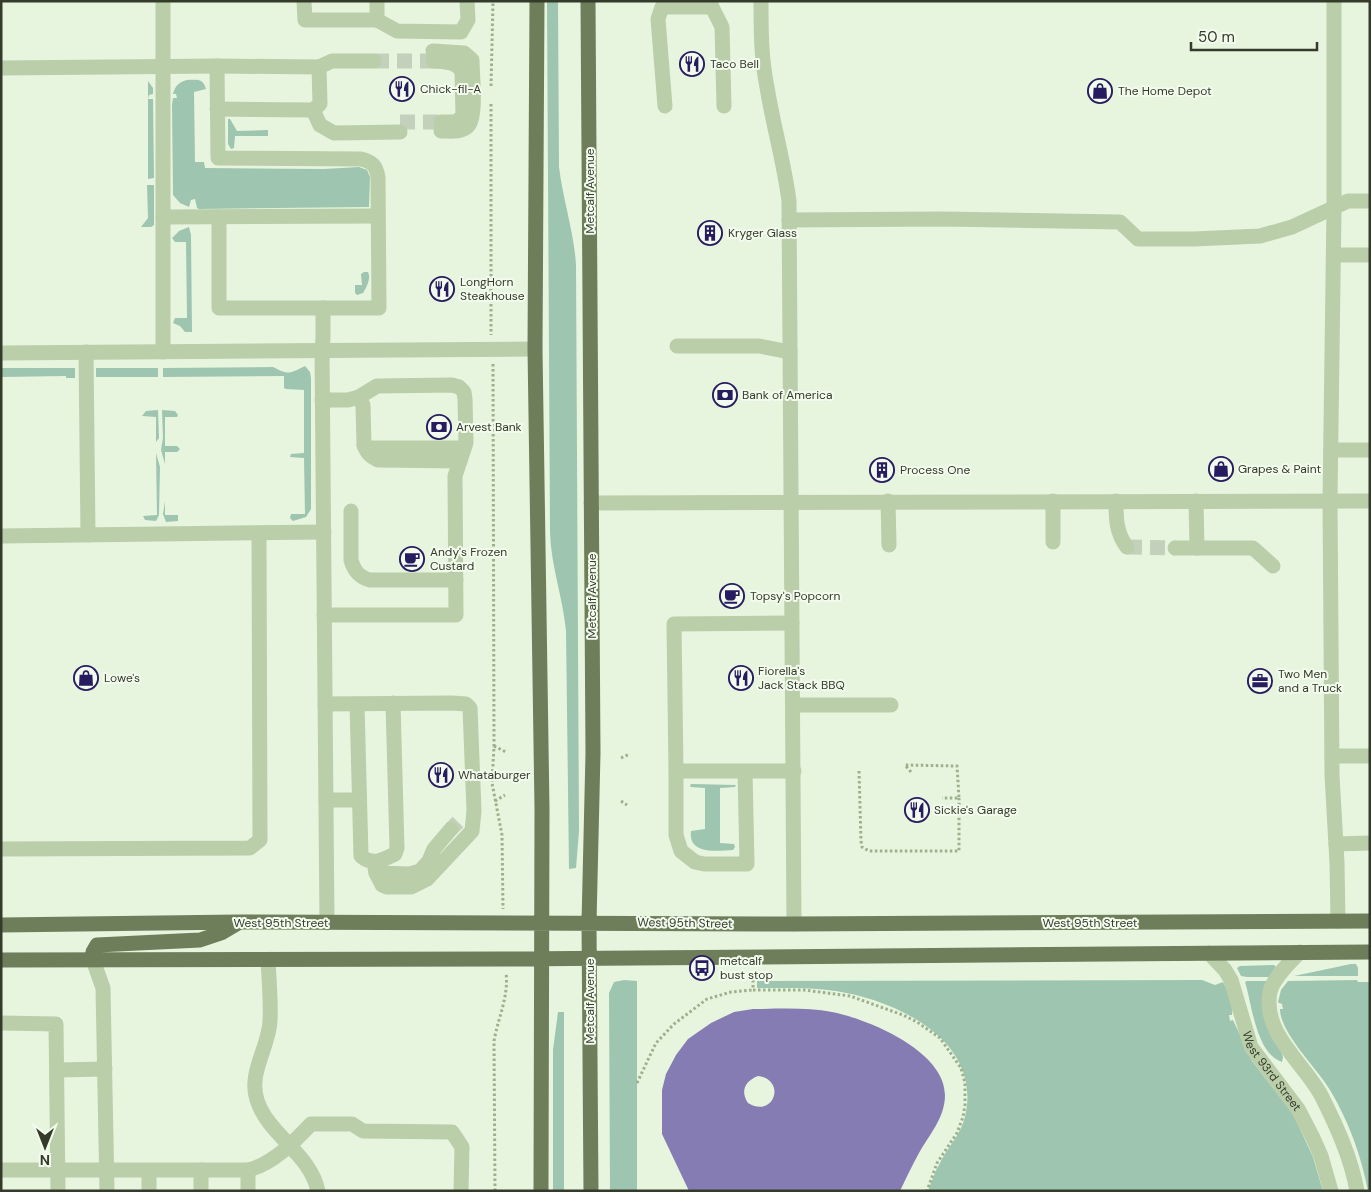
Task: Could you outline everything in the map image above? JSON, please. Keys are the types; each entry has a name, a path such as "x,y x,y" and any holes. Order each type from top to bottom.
{"main road":[{"path":"537,1 535,348 542,924 541,1191"},
{"name":"Metcalf Avenue","path":"588,1 593,753 589,923 590,1191"},
{"name":"West 95th Street","path":"1,925 239,922 794,924 1370,921"},
{"path":"94,960 93,952 97,945 200,940 222,933 239,922"},
{"path":"1,960 505,959 1370,952"}],"street":[{"path":"163,1 163,352"},
{"path":"304,1 304,20 377,20 397,31 461,32 468,20 467,1"},
{"path":"377,1 377,20"},
{"path":"761,1 761,38 766,84 786,178 789,220 794,924"},
{"path":"1334,1 1334,255 1330,500 1332,756 1338,921"},
{"path":"665,106 658,19 662,7 712,6 722,27 724,106"},
{"path":"1,68 319,67 332,61 347,62 374,56"},
{"path":"433,56 454,64 462,72 463,116 456,122 441,126"},
{"path":"217,66 218,158 361,159 371,161 376,167 378,177 379,308 220,308 219,217"},
{"path":"313,110 320,104 319,67"},
{"path":"217,109 313,110 337,123 400,127"},
{"path":"789,220 942,219 1120,222 1138,239 1194,239 1260,236 1292,227 1348,201 1370,201"},
{"path":"163,217 378,216"},
{"path":"1334,255 1370,255"},
{"path":"323,308 322,400 327,923"},
{"path":"677,346 759,346 790,352"},
{"path":"1,353 535,348"},
{"path":"86,352 88,534"},
{"path":"322,400 348,400 359,397 377,386 452,385 459,387 464,392 465,399 466,443 455,476 456,615 324,615"},
{"path":"359,397 363,405 365,448 370,461 380,469 460,460"},
{"path":"365,448 460,460"},
{"path":"1331,450 1370,450"},
{"path":"888,501 889,545"},
{"path":"1053,501 1053,542"},
{"path":"1116,501 1116,524 1120,539 1127,547"},
{"path":"1196,501 1197,548"},
{"path":"591,503 1370,501"},
{"path":"351,511 351,560 353,568 362,578 370,580 456,580"},
{"path":"1,849 250,848 260,840 259,532"},
{"path":"1,536 324,532"},
{"path":"1176,548 1253,548 1273,566"},
{"path":"745,771 747,864 719,865 695,862 681,851 676,835 674,624 792,623"},
{"path":"375,867 395,854 397,848 393,703"},
{"path":"325,704 452,703 466,704 470,708 472,831 428,879 411,887 387,887 382,885 375,867"},
{"path":"357,704 361,856 366,861 375,867 403,874 420,871 429,861 434,849 455,825 465,815 473,814"},
{"path":"793,704 891,705"},
{"path":"1332,756 1370,756"},
{"path":"676,771 794,771"},
{"path":"326,800 359,800"},
{"path":"1336,844 1370,843"},
{"name":"West 93rd Street","path":"1300,952 1282,971 1270,990 1270,1012 1280,1038 1320,1093 1346,1149 1354,1176 1356,1191"},
{"name":"West 93rd Street","path":"1209,953 1225,970 1231,980 1251,1047 1298,1109 1313,1138 1332,1191"},
{"path":"94,960 103,988 106,1069 106,1191"},
{"path":"268,960 270,1022 257,1071 255,1084 256,1098 271,1125 290,1144 315,1179 318,1191"},
{"path":"1,1023 56,1024 58,1191"},
{"path":"57,1070 106,1069"},
{"path":"1288,1096 1310,1080"},
{"path":"1,1170 248,1170 260,1168 311,1124 352,1124 363,1132 452,1132 462,1147 461,1191"},
{"path":"149,1170 149,1191"},
{"path":"201,1170 201,1191"},
{"path":"248,1170 248,1191"}],"path":[{"path":"491,93 493,1"},
{"path":"491,101 491,326 494,349 494,746 492,783 502,835 504,922"},
{"path":"494,746 506,752"},
{"path":"621,758 630,754"},
{"path":"859,771 862,847 869,851 959,851 958,766 905,765 911,772"},
{"path":"495,801 505,795"},
{"path":"942,798 958,798"},
{"path":"621,801 627,805"},
{"path":"494,1191 494,1041 497,1022 508,987 505,959"},
{"path":"753,980 753,990"},
{"path":"637,1083 656,1043 674,1024 706,999 731,992 753,990 819,991 850,996 903,1015 940,1038 961,1068 965,1083 965,1105 958,1133 936,1163 927,1191"}],"green space":[{"path":"547,1 558,1 559,167 576,265 579,831 576,868 569,869 566,631 552,558 550,533"},
{"path":"187,80 201,81 206,89 194,92 195,162 204,162 205,168 324,169 359,167 367,170 370,177 369,207 199,209 195,199 191,200 189,207 180,203 173,195 172,105 173,98 177,98 176,94 173,94 175,89 180,83"},
{"path":"148,81 153,88 153,94 149,95 148,99"},
{"path":"148,99 153,99 154,178 148,179"},
{"path":"228,119 230,119 237,131 268,130 268,136 235,136 234,148 231,149 228,144"},
{"path":"147,185 154,185 154,225 151,227 141,227 148,218"},
{"path":"189,227 191,235 192,332 185,332 180,326 173,323 175,318 187,318 186,242 175,242 172,238 179,231"},
{"path":"368,272 368,282 363,293 357,295 355,293 355,285 362,285 361,274"},
{"path":"305,366 310,372 311,378 311,509 306,517 293,521 290,518 291,514 305,514 304,458 290,457 291,454 304,453 304,390 284,388 284,376 163,377 163,368 273,367 289,372 296,371"},
{"path":"1,368 75,368 75,378 66,378 66,376 1,377"},
{"path":"96,368 158,368 158,377 96,377"},
{"path":"158,410 159,438 156,442 156,417 142,416 146,411"},
{"path":"162,410 175,411 178,415 177,417 165,417 165,446 177,446 180,449 177,452 165,452 165,464 161,450 163,438"},
{"path":"156,453 160,467 159,515 156,521 145,520 143,516 157,515"},
{"path":"165,501 165,515 178,515 178,521 166,522 163,514"},
{"path":"691,784 736,785 735,787 720,788 720,843 734,844 733,850 705,850 694,844 691,839 691,831 705,829 705,788 691,787"},
{"path":"1356,964 1358,976 1294,976"},
{"path":"1274,965 1276,967 1272,977 1241,976 1237,968 1240,966"},
{"path":"624,980 637,981 637,1191 610,1191 609,993 614,982"},
{"path":"1202,980 1215,985 1223,982 1231,1002 1232,1015 1229,1015 1230,1021 1233,1020 1252,1061 1293,1114 1313,1157 1323,1191 928,1191 938,1166 960,1130 967,1105 966,1081 958,1059 944,1041 926,1026 904,1013 882,1003 858,996 816,989 757,988 757,981"},
{"path":"1357,980 1358,982 1370,982 1370,1191 1368,1191 1358,1152 1343,1114 1324,1081 1286,1029 1280,1009 1283,1009 1282,1004 1278,1002 1281,990 1288,981"},
{"path":"1266,981 1268,984 1283,1057 1282,1062 1273,1057 1261,1039 1256,1027 1245,982"},
{"path":"558,1012 564,1012 564,1191 553,1191 553,1050"}],"shaded area":[{"path":"753,1009 803,1009 832,1012 884,1030 919,1051 932,1064 942,1079 945,1095 942,1111 936,1126 916,1158 900,1191 689,1191 662,1134 662,1090 666,1074 676,1055 688,1039 711,1023 734,1012","holes":["758,1076 767,1079 772,1084 774,1091 774,1097 770,1103 757,1107 748,1103 744,1094 747,1084"]}],"tunnel":[{"path":"374,61 433,61"},
{"path":"400,122 441,122"},
{"path":"1127,547 1175,548"},
{"path":"451,829 458,822"}],"place":[{"name":"Taco Bell","path":"692,64"},
{"name":"Chick-fil-A","path":"402,89"},
{"name":"The Home Depot","path":"1100,91"},
{"name":"Kryger Glass","path":"710,233"},
{"name":"LongHorn Steakhouse","path":"442,289"},
{"name":"Bank of America","path":"725,395"},
{"name":"Arvest Bank","path":"439,427"},
{"name":"Grapes & Paint","path":"1221,469"},
{"name":"Process One","path":"882,470"},
{"name":"Andy's Frozen Custard","path":"412,559"},
{"name":"Topsy's Popcorn","path":"732,596"},
{"name":"Lowe's","path":"86,678"},
{"name":"Fiorella's Jack Stack BBQ","path":"741,678"},
{"name":"Two Men and a Truck","path":"1260,681"},
{"name":"Whataburger","path":"441,775"},
{"name":"Sickie's Garage","path":"917,810"},
{"name":"metcalf bust stop","path":"702,968"}]}
